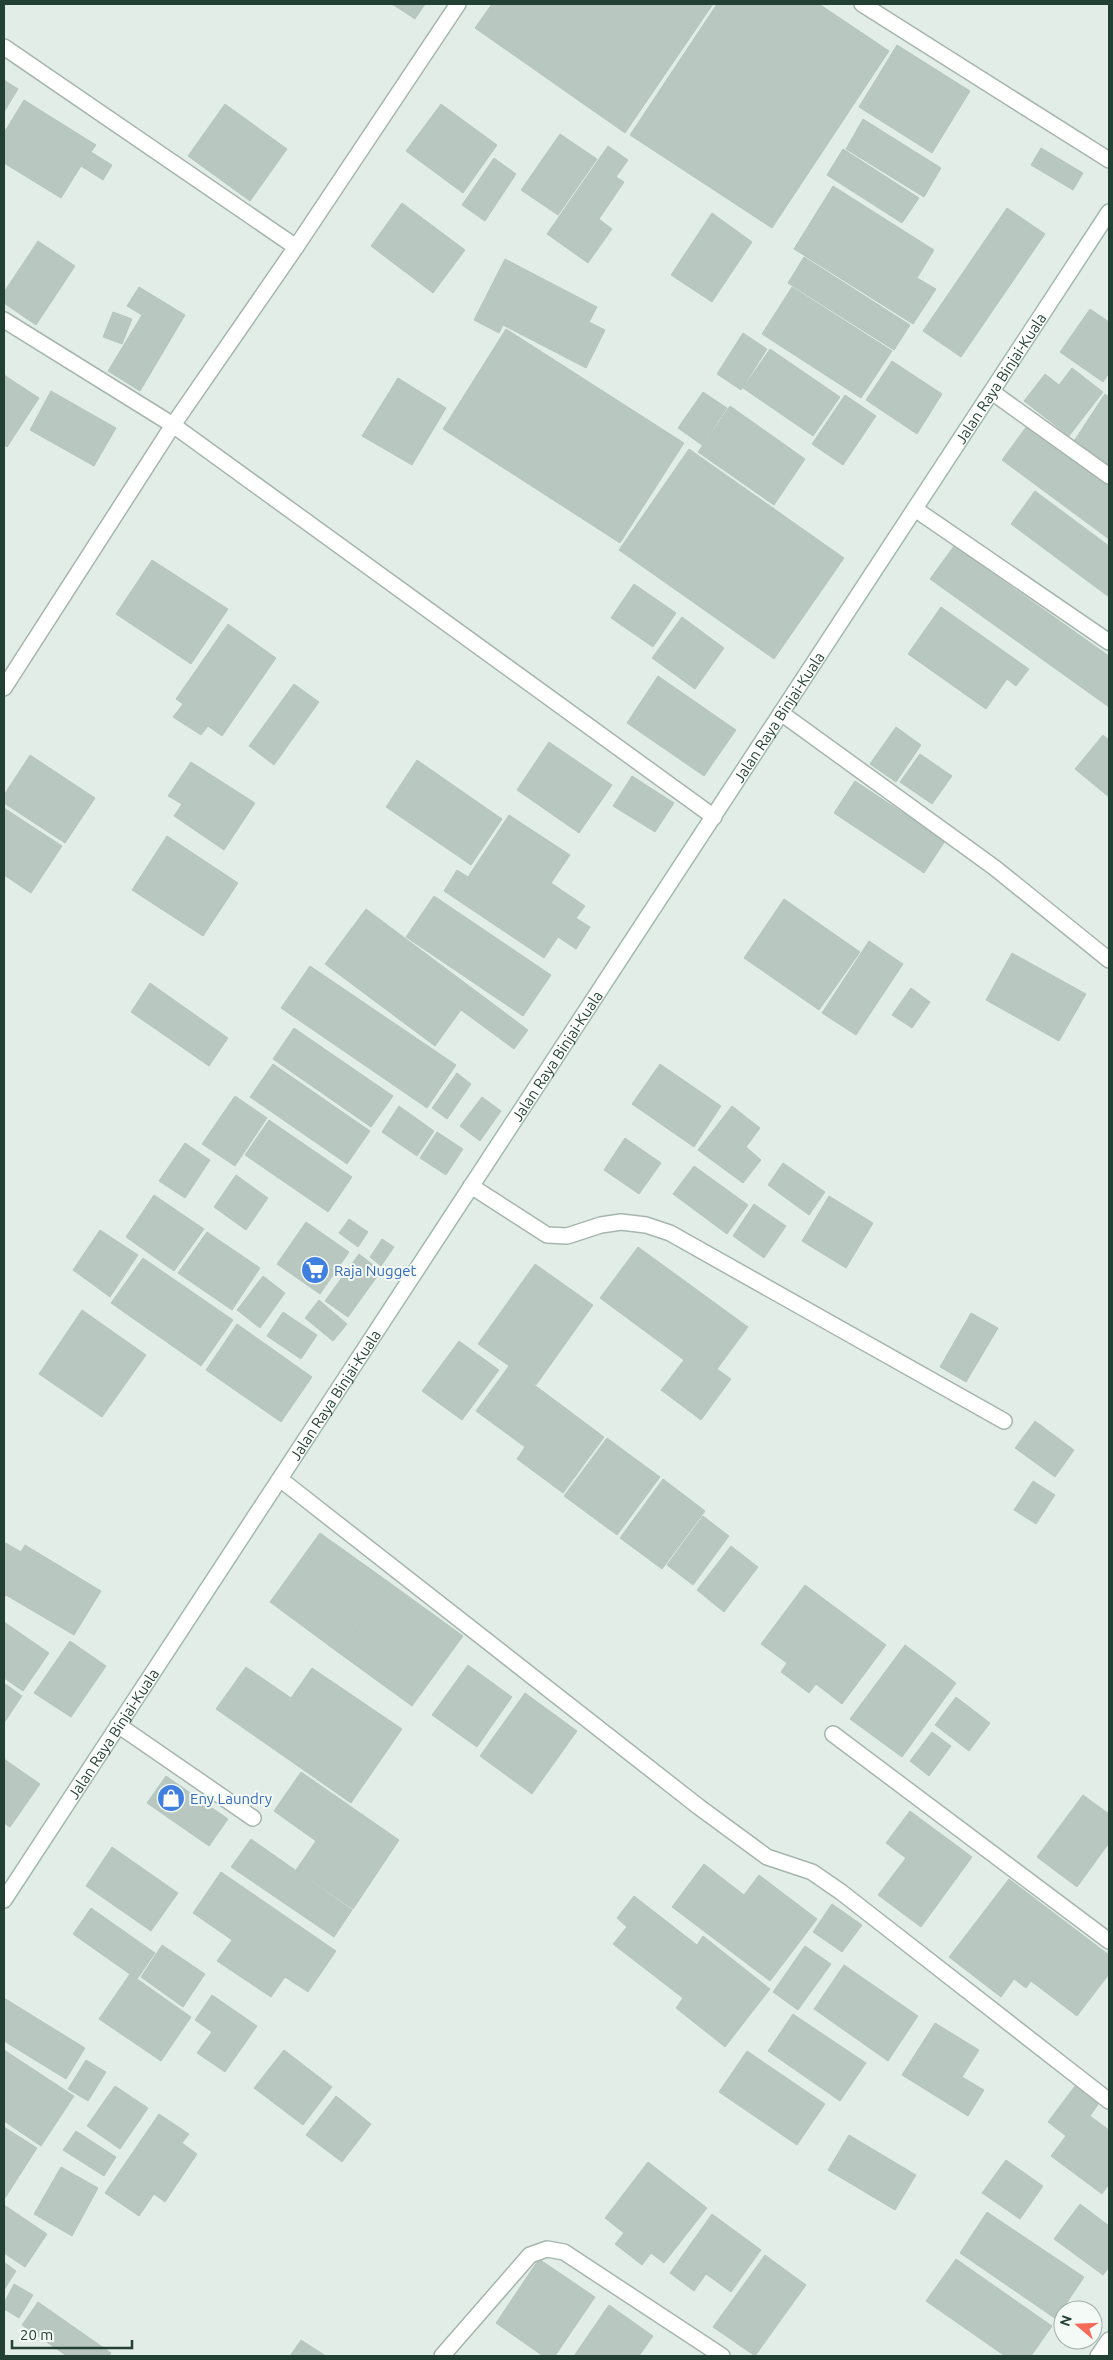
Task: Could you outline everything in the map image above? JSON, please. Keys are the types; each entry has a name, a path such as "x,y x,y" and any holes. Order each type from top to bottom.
{"street":[{"path":"4,688 173,425 296,247 458,4"},
{"path":"862,4 1109,160"},
{"path":"4,47 296,247"},
{"name":"Jalan Raya Binjai-Kuala","path":"4,1900 1109,212"},
{"path":"4,320 173,425 714,817"},
{"path":"992,392 1109,476"},
{"path":"915,509 1109,642"},
{"path":"781,713 995,868 1109,960"},
{"path":"471,1186 547,1235 567,1236 622,1222 646,1225 670,1233 1004,1421"},
{"path":"280,1479 699,1807 767,1857 812,1872 841,1892 1109,2101"},
{"path":"118,1725 253,1818"},
{"path":"833,1734 1109,1941"},
{"path":"442,2356 530,2255 547,2249 564,2252 722,2356"},
{"path":"1098,2356 1109,2340"}],"building":[{"path":"392,4 425,4 415,19"},
{"path":"492,4 713,4 625,133 475,28"},
{"path":"717,4 819,4 889,51 772,228 630,135"},
{"path":"897,45 970,91 932,153 859,107"},
{"path":"4,80 18,89 4,112"},
{"path":"24,100 96,145 91,152 112,165 103,180 81,166 61,198 4,163 4,133"},
{"path":"225,104 287,149 250,201 188,156"},
{"path":"441,104 497,145 463,193 406,151"},
{"path":"863,119 941,168 924,197 846,149"},
{"path":"560,134 597,159 558,215 521,190"},
{"path":"608,146 628,160 616,177 624,182 599,219 612,229 588,263 547,234"},
{"path":"1041,148 1083,173 1073,190 1031,165"},
{"path":"843,149 919,198 902,223 827,175"},
{"path":"494,158 516,174 485,221 462,205"},
{"path":"833,186 934,250 917,278 936,289 913,324 794,249"},
{"path":"402,203 465,250 433,293 371,246"},
{"path":"1007,208 1045,234 961,357 923,331"},
{"path":"712,213 752,242 712,302 671,275"},
{"path":"38,241 75,266 36,325 4,303 4,292"},
{"path":"804,257 910,325 894,350 788,283"},
{"path":"505,259 597,307 589,322 605,330 586,368 503,325 499,333 474,320"},
{"path":"139,287 185,315 140,391 108,371 142,315 127,306"},
{"path":"792,287 892,351 861,398 762,334"},
{"path":"1090,309 1109,322 1109,373 1103,382 1060,352"},
{"path":"113,312 132,319 122,344 103,337"},
{"path":"506,329 684,443 620,543 443,429"},
{"path":"743,333 767,349 741,390 717,374"},
{"path":"770,349 840,397 813,436 743,388"},
{"path":"892,361 942,394 917,434 866,400"},
{"path":"1072,368 1103,392 1069,436 1024,401 1045,374 1059,385"},
{"path":"4,375 39,398 7,447 4,445"},
{"path":"398,378 446,408 412,465 362,436"},
{"path":"51,391 116,428 94,466 30,430"},
{"path":"703,392 727,408 702,445 678,428"},
{"path":"1105,394 1109,397 1109,465 1074,441"},
{"path":"845,395 876,416 843,465 812,444"},
{"path":"730,406 805,459 774,505 698,452"},
{"path":"1029,423 1109,483 1109,539 1002,460"},
{"path":"689,449 844,558 774,659 619,550"},
{"path":"1035,491 1109,546 1109,597 1011,524"},
{"path":"954,546 1109,656 1109,707 930,579"},
{"path":"152,560 228,609 191,664 116,614"},
{"path":"634,584 676,613 653,647 611,618"},
{"path":"941,607 1029,669 1016,686 1007,679 986,709 908,654"},
{"path":"682,617 724,648 695,689 652,658"},
{"path":"228,624 276,658 222,736 208,726 201,735 173,717 183,704 176,699"},
{"path":"658,676 736,730 704,776 627,723"},
{"path":"294,684 319,702 274,765 249,746"},
{"path":"896,727 921,745 896,782 870,764"},
{"path":"1103,735 1109,740 1109,797 1075,769"},
{"path":"549,742 612,785 579,833 517,790"},
{"path":"920,754 952,776 932,804 900,782"},
{"path":"30,755 95,798 65,843 4,803 4,795"},
{"path":"417,760 502,819 471,865 386,807"},
{"path":"191,762 255,803 224,850 174,816 182,804 168,796"},
{"path":"632,776 674,803 655,832 613,806"},
{"path":"855,781 945,841 924,873 834,813"},
{"path":"4,808 62,846 31,893 4,875"},
{"path":"509,815 570,855 551,883 585,906 576,918 590,927 576,949 558,937 544,958 444,891 457,870 468,877"},
{"path":"167,836 238,883 203,936 132,890"},
{"path":"434,896 551,975 523,1016 406,937"},
{"path":"784,899 860,952 819,1010 744,958"},
{"path":"366,909 528,1030 514,1049 461,1010 435,1046 325,964"},
{"path":"869,941 903,964 856,1035 822,1013"},
{"path":"1012,953 1086,994 1059,1041 986,1000"},
{"path":"310,966 456,1065 427,1108 281,1008"},
{"path":"150,983 228,1038 209,1066 131,1012"},
{"path":"911,988 930,1002 912,1028 892,1015"},
{"path":"294,1028 393,1096 371,1127 273,1059"},
{"path":"273,1064 370,1131 347,1164 250,1097"},
{"path":"660,1064 721,1106 694,1147 632,1104"},
{"path":"457,1073 471,1084 447,1119 432,1108"},
{"path":"235,1096 267,1118 235,1166 202,1144"},
{"path":"482,1097 501,1111 480,1141 460,1126"},
{"path":"399,1106 434,1131 417,1156 382,1132"},
{"path":"732,1106 760,1128 746,1147 761,1160 743,1183 698,1150"},
{"path":"269,1120 352,1177 328,1212 245,1155"},
{"path":"437,1132 463,1149 446,1175 420,1158"},
{"path":"625,1138 661,1163 639,1194 604,1170"},
{"path":"185,1143 210,1160 185,1198 159,1181"},
{"path":"783,1163 825,1192 809,1215 768,1185"},
{"path":"694,1166 748,1205 727,1234 673,1194"},
{"path":"236,1175 268,1198 246,1230 214,1207"},
{"path":"154,1195 204,1229 174,1271 126,1237"},
{"path":"829,1196 873,1223 846,1268 802,1241"},
{"path":"754,1204 786,1226 764,1258 733,1236"},
{"path":"349,1219 368,1232 358,1247 339,1233"},
{"path":"306,1222 349,1252 320,1294 277,1264"},
{"path":"100,1230 138,1255 110,1297 73,1270"},
{"path":"207,1232 260,1268 232,1310 178,1273"},
{"path":"382,1239 394,1247 381,1266 370,1257"},
{"path":"638,1247 748,1327 717,1369 731,1379 701,1420 661,1390 684,1360 600,1298"},
{"path":"359,1254 381,1271 348,1317 325,1301"},
{"path":"143,1258 233,1320 201,1366 111,1303"},
{"path":"535,1264 593,1305 536,1385 478,1344"},
{"path":"263,1276 285,1293 260,1328 237,1310"},
{"path":"319,1300 347,1324 333,1341 305,1318"},
{"path":"82,1310 146,1355 102,1417 39,1374"},
{"path":"283,1312 317,1335 301,1359 267,1336"},
{"path":"971,1313 998,1328 966,1382 940,1367"},
{"path":"237,1324 312,1377 281,1422 206,1370"},
{"path":"459,1341 499,1370 462,1420 422,1391"},
{"path":"509,1366 604,1437 563,1493 517,1459 525,1447 476,1411"},
{"path":"1035,1421 1074,1450 1055,1477 1015,1448"},
{"path":"607,1438 660,1477 617,1535 564,1496"},
{"path":"663,1479 705,1511 662,1569 620,1538"},
{"path":"1033,1481 1055,1495 1036,1524 1014,1510"},
{"path":"703,1516 729,1536 693,1585 667,1565"},
{"path":"320,1533 390,1583 339,1653 270,1602"},
{"path":"4,1542 21,1552 25,1545 101,1591 74,1635 6,1595 4,1598"},
{"path":"731,1546 758,1567 724,1612 697,1590"},
{"path":"390,1583 463,1636 412,1706 339,1653"},
{"path":"805,1585 886,1645 842,1704 816,1684 809,1693 781,1672 787,1663 761,1644"},
{"path":"4,1622 49,1653 23,1691 4,1678"},
{"path":"70,1641 106,1666 71,1717 34,1693"},
{"path":"905,1645 956,1683 902,1757 850,1719"},
{"path":"468,1665 512,1697 477,1747 432,1715"},
{"path":"246,1667 291,1698 312,1668 402,1729 351,1803 216,1709"},
{"path":"4,1683 22,1696 4,1723"},
{"path":"525,1693 577,1731 532,1794 480,1756"},
{"path":"956,1697 990,1723 969,1751 935,1725"},
{"path":"932,1732 951,1746 929,1776 910,1761"},
{"path":"4,1759 40,1784 10,1827 4,1823"},
{"path":"301,1772 399,1840 353,1909 296,1870 316,1841 274,1811"},
{"path":"166,1776 228,1819 209,1846 147,1803"},
{"path":"1083,1795 1109,1814 1109,1843 1077,1887 1037,1857"},
{"path":"910,1811 972,1857 921,1927 878,1895 906,1858 886,1843"},
{"path":"251,1839 352,1910 334,1937 231,1867"},
{"path":"112,1847 178,1893 151,1931 86,1886"},
{"path":"704,1864 744,1895 759,1875 817,1919 770,1981 672,1907"},
{"path":"221,1872 336,1951 308,1992 285,1977 271,1997 217,1961 232,1940 193,1913"},
{"path":"1009,1879 1109,1955 1109,1974 1077,2016 1031,1981 1026,1988 1014,1979 1001,1997 949,1957"},
{"path":"634,1896 697,1945 703,1936 770,1989 725,2047 676,2008 683,1998 613,1944 627,1927 617,1918"},
{"path":"832,1904 862,1925 842,1952 813,1932"},
{"path":"91,1908 155,1953 137,1979 73,1934"},
{"path":"162,1945 205,1974 183,2007 141,1977"},
{"path":"805,1946 831,1964 798,2010 773,1992"},
{"path":"844,1965 918,2016 888,2061 814,2009"},
{"path":"130,1974 191,2017 161,2061 99,2019"},
{"path":"212,1995 257,2026 225,2072 197,2053 212,2032 195,2020"},
{"path":"4,1998 85,2048 66,2079 4,2041"},
{"path":"793,2014 866,2063 840,2101 768,2051"},
{"path":"935,2023 979,2050 962,2077 984,2090 968,2116 902,2075"},
{"path":"4,2050 74,2096 41,2146 4,2121"},
{"path":"284,2050 332,2087 303,2125 254,2088"},
{"path":"747,2051 825,2104 797,2145 719,2092"},
{"path":"86,2060 106,2072 88,2101 68,2089"},
{"path":"115,2086 148,2108 120,2149 87,2126"},
{"path":"1075,2086 1099,2103 1090,2116 1109,2130 1109,2184 1102,2194 1051,2156 1066,2136 1048,2122"},
{"path":"336,2096 371,2124 342,2162 306,2135"},
{"path":"159,2114 189,2134 182,2143 197,2154 165,2202 154,2194 139,2216 105,2193"},
{"path":"4,2127 37,2148 5,2198 4,2198"},
{"path":"76,2131 116,2157 104,2176 63,2150"},
{"path":"849,2135 916,2175 895,2210 828,2170"},
{"path":"1006,2160 1043,2186 1020,2219 982,2193"},
{"path":"648,2162 707,2208 664,2263 651,2253 642,2265 615,2244 624,2233 605,2218"},
{"path":"61,2167 98,2188 72,2236 34,2214"},
{"path":"1080,2204 1109,2226 1109,2267 1103,2275 1054,2239"},
{"path":"4,2205 47,2234 25,2267 4,2253"},
{"path":"987,2212 1084,2277 1069,2300 1053,2300 1053,2317 960,2253"},
{"path":"712,2214 761,2250 731,2292 706,2274 694,2291 670,2273"},
{"path":"765,2255 806,2285 755,2356 713,2327"},
{"path":"539,2259 595,2297 555,2356 543,2356 496,2323"},
{"path":"956,2259 1052,2326 1031,2356 1005,2356 926,2301"},
{"path":"4,2262 16,2271 4,2290"},
{"path":"14,2284 33,2295 19,2318 4,2309 4,2303"},
{"path":"38,2302 111,2353 109,2356 67,2356 22,2325"},
{"path":"609,2305 653,2336 639,2356 574,2356"},
{"path":"301,2340 326,2356 290,2356"}],"place":[{"name":"Raja Nugget","path":"315,1270"},
{"name":"Eny Laundry","path":"171,1798"}]}
